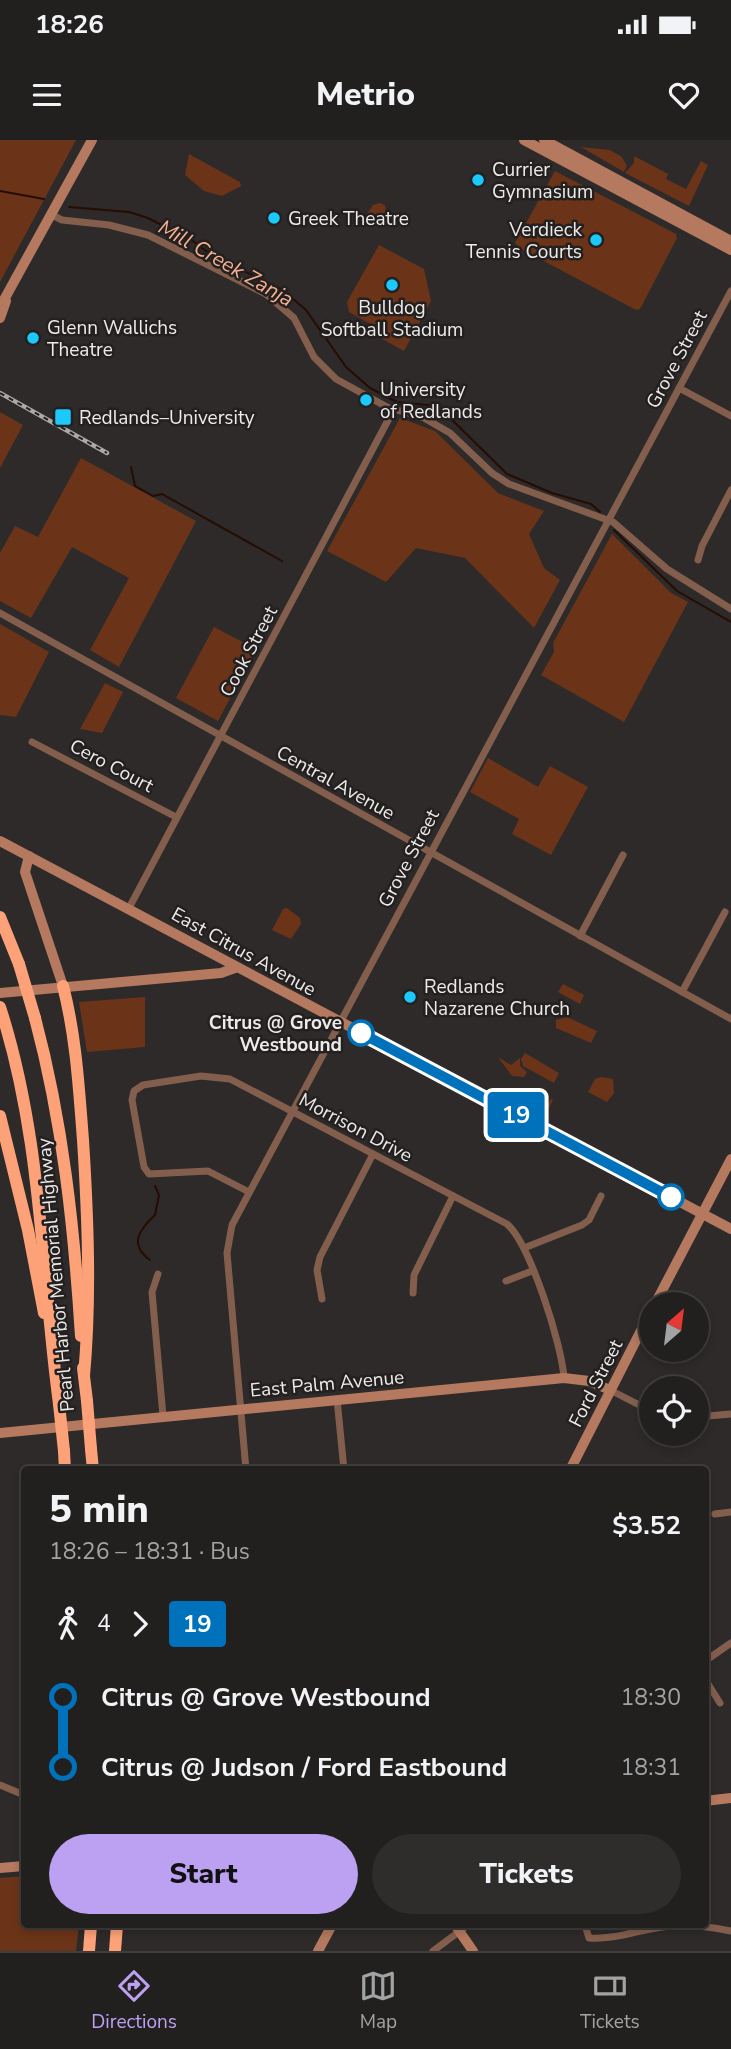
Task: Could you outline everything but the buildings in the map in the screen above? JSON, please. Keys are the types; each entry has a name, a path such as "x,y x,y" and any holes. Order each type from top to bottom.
{"highway":[{"name":"Pearl Harbor Memorial Highway","path":"0,917 19,964 35,1018 52,1082 67,1167 93,1466"},
{"path":"63,986 79,1091 85,1175 89,1314 83,1376"},
{"name":"Pearl Harbor Memorial Highway","path":"0,1007 34,1164 45,1237 65,1466"},
{"path":"0,1116 28,1230 55,1376"},
{"path":"89,1951 91,1928"},
{"path":"115,1951 117,1928"}],"main road":[{"path":"0,318 3,303 92,140"},
{"path":"524,140 731,250"},
{"path":"544,140 731,241"},
{"name":"East Citrus Avenue","path":"0,841 129,908 235,968 731,1228"},
{"path":"29,856 25,872 63,986"},
{"path":"0,993 221,973 235,968"},
{"path":"661,1292 731,1158"},
{"name":"Ford Street","path":"572,1466 639,1334"},
{"name":"East Palm Avenue","path":"0,1433 564,1378 589,1381 610,1390"},
{"path":"709,1801 731,1798"},
{"path":"0,1868 21,1866"},
{"path":"318,1951 330,1928"},
{"path":"462,1928 473,1951"}],"street":[{"path":"52,215 62,220 109,225 148,235 266,294 294,318 309,350 324,369 369,398 424,418 450,433 492,474 509,484 613,522 691,586 731,609"},
{"name":"Grove Street","path":"246,1466 227,1253 232,1225 731,291"},
{"path":"679,388 731,416"},
{"name":"Cook Street","path":"129,908 394,409"},
{"path":"698,560 702,546 731,489"},
{"name":"Central Avenue","path":"0,612 731,1019"},
{"name":"Cero Court","path":"32,742 176,817"},
{"path":"580,936 623,855"},
{"path":"682,992 725,912"},
{"name":"Morrison Drive","path":"249,1192 208,1171 154,1175 146,1171 132,1100 134,1091 143,1085 216,1076 230,1079 507,1224 524,1248 560,1346 564,1378"},
{"path":"322,1299 317,1270 320,1257 373,1154"},
{"path":"413,1293 414,1275 453,1196"},
{"path":"524,1248 582,1225 589,1220 601,1196"},
{"path":"506,1280 532,1271"},
{"path":"158,1274 152,1292 163,1416"},
{"name":"East Palm Avenue","path":"610,1390 639,1405"},
{"path":"337,1399 344,1466"},
{"path":"709,1416 731,1414"},
{"path":"715,1514 731,1512"},
{"path":"709,1658 731,1643"},
{"path":"709,1685 720,1703"},
{"path":"0,1785 21,1794"},
{"path":"433,1951 460,1928"},
{"path":"586,1928 589,1938 606,1939 659,1928"},
{"path":"709,1928 731,1931"}],"shaded area":[{"path":"0,140 76,140 0,282"},
{"path":"581,147 610,150 622,157 627,166 624,172"},
{"path":"189,154 240,182 241,186 222,196 204,191 185,175"},
{"path":"634,156 668,174 666,179 686,189 701,161 708,165 689,206 625,173 634,163"},
{"name":"Verdieck Tennis Courts","path":"555,171 676,234 677,238 640,309 636,310 523,250 515,243"},
{"path":"373,205 385,205 387,217 366,215"},
{"name":"Bulldog Softball Stadium","path":"379,245 424,269 431,301 404,351 372,333 375,328 399,340 349,312 347,302"},
{"path":"0,412 23,425 0,468"},
{"path":"400,418 435,431 498,493 544,511 529,534 544,568 560,580 534,628 465,558 416,548 386,582 327,551"},
{"path":"81,458 196,521 119,667 90,650 129,578 72,547 31,618 0,601 0,553 15,526 38,537"},
{"path":"612,534 671,593 688,602 624,722 541,675 554,652 553,643"},
{"path":"0,624 49,652 16,717 0,715"},
{"path":"214,627 256,649 218,721 176,698"},
{"path":"105,683 123,692 102,733 80,729"},
{"path":"488,758 538,787 550,766 588,787 551,855 512,834 519,819 470,792"},
{"path":"287,908 300,918 301,924 291,939 272,930 283,909"},
{"path":"563,984 584,995 580,1004 558,992"},
{"path":"145,997 145,1047 87,1052 79,1002"},
{"path":"567,1017 597,1031 591,1043 556,1028 556,1020"},
{"path":"525,1053 559,1073 554,1083 523,1066 521,1059"},
{"path":"498,1057 511,1065 520,1058 520,1066 527,1072 524,1077 512,1076"},
{"path":"595,1079 613,1079 614,1093 607,1102 588,1092"},
{"path":"523,1087 523,1093 547,1105 553,1100 546,1114 516,1098"},
{"path":"21,1876 21,1928 79,1928 76,1951 0,1951 0,1878"}],"waterway":[{"name":"Mill Creek Zanja","path":"0,191 44,199"},
{"name":"Mill Creek Zanja","path":"69,207 129,212 148,218 193,241 210,254 284,291 306,310 346,367 370,388 397,402 438,406 507,474 552,493 591,504 600,512"},
{"path":"131,467 135,486 153,496 162,494 282,561"},
{"name":"Mill Creek Zanja","path":"614,530 677,591 731,622"},
{"path":"150,1260 143,1254 138,1242 141,1231 155,1215 159,1195 155,1186"}],"railway":[{"path":"0,393 107,453"}],"bus line":[{"name":"19","path":"361,1033 671,1197"}],"place":[{"name":"Currier Gymnasium","path":"478,180"},
{"name":"Greek Theatre","path":"274,218"},
{"name":"Verdieck Tennis Courts","path":"596,240"},
{"name":"Bulldog Softball Stadium","path":"392,285"},
{"name":"Glenn Wallichs Theatre","path":"33,338"},
{"name":"University of Redlands","path":"366,400"},
{"name":"Redlands–University","path":"63,417"},
{"name":"Redlands Nazarene Church","path":"410,997"},
{"name":"Citrus @ Grove Westbound","path":"361,1033"}]}
